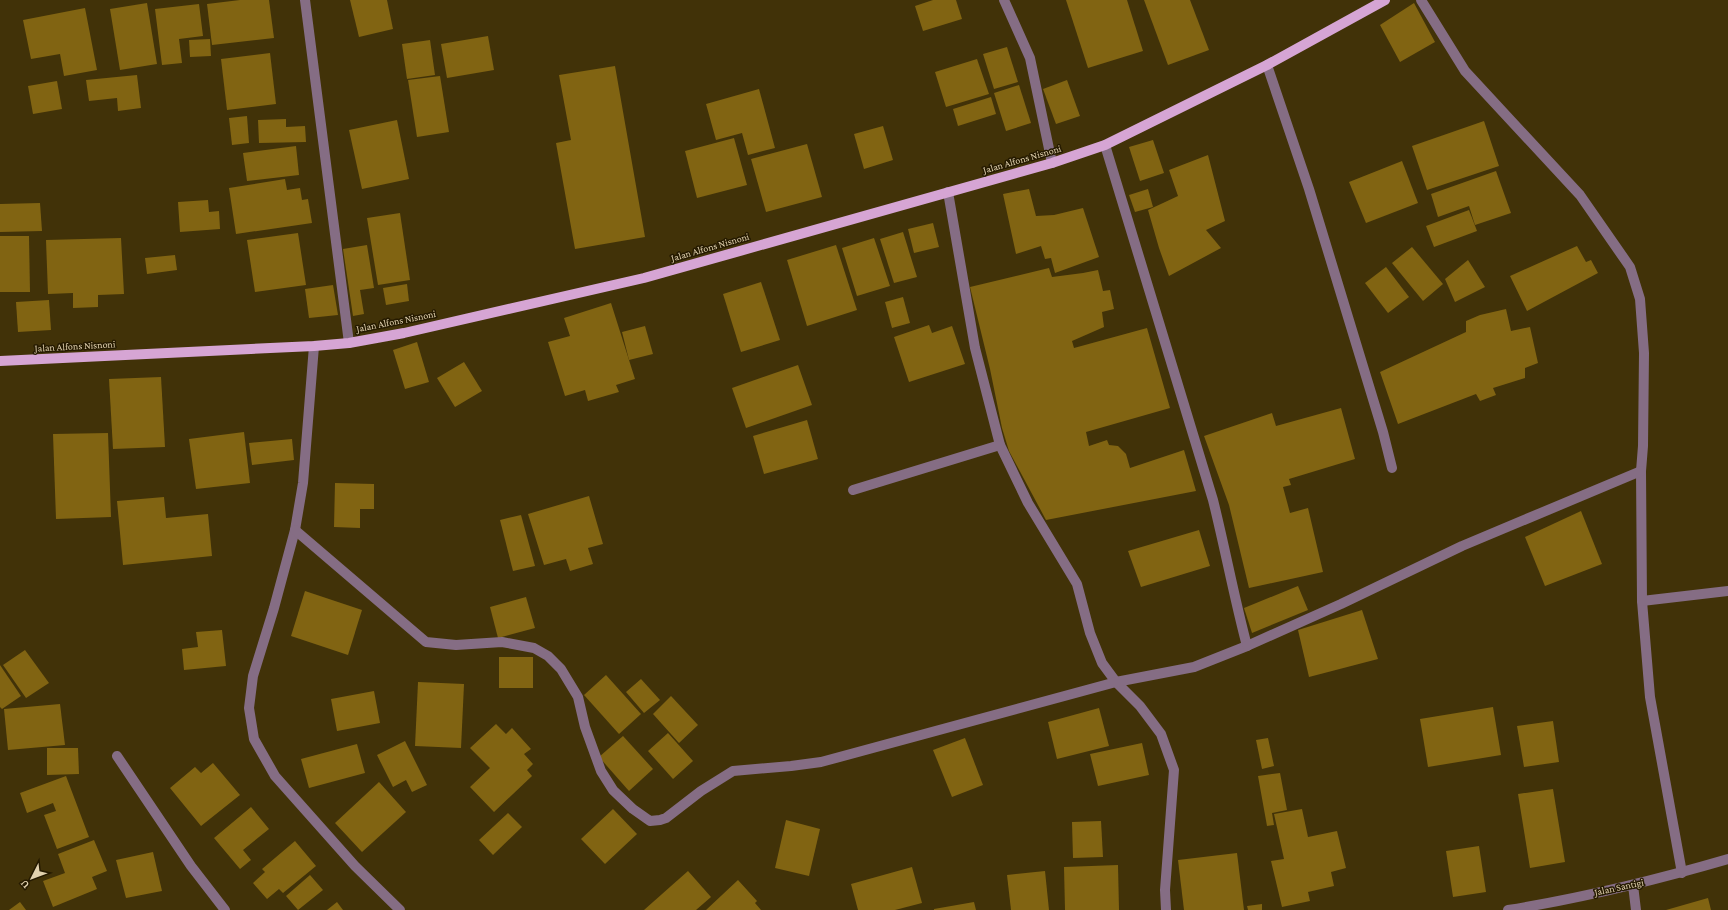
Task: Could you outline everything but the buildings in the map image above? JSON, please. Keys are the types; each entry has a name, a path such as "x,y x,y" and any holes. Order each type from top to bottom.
{"main road":[{"name":"Jalan Alfons Nisnoni","path":"0,361 349,343 404,333 644,278 1052,163 1105,145 1267,65 1385,0"}],"street":[{"path":"304,0 349,343"},
{"path":"1004,0 1030,58 1052,163"},
{"path":"1421,0 1465,71 1580,195 1630,267 1640,299 1644,353 1643,446 1641,471 1642,601 1650,697 1682,873"},
{"path":"1267,65 1310,189 1383,432 1392,468"},
{"path":"1105,145 1212,500 1226,553 1238,612 1247,646"},
{"path":"948,192 975,348 1000,445 1028,503 1076,584 1090,633 1102,663 1116,682 1140,706 1162,734 1174,770 1165,890 1166,910"},
{"path":"314,346 303,483 295,530 274,608 253,676 249,708 254,739 275,776 355,866 400,910"},
{"path":"853,490 1000,445"},
{"path":"295,530 426,642 456,646 502,642 534,648 548,656 561,669 578,697 585,727 601,771 613,790 633,809 650,821 666,818 701,791 733,771 820,762 1116,682 1194,667 1247,646 1341,604 1462,546 1641,471"},
{"path":"1642,601 1728,591"},
{"path":"117,756 191,866 225,910"},
{"name":"Jalan Santigi","path":"1508,910 1633,885 1682,873 1728,859"},
{"path":"1633,885 1636,910"}]}
